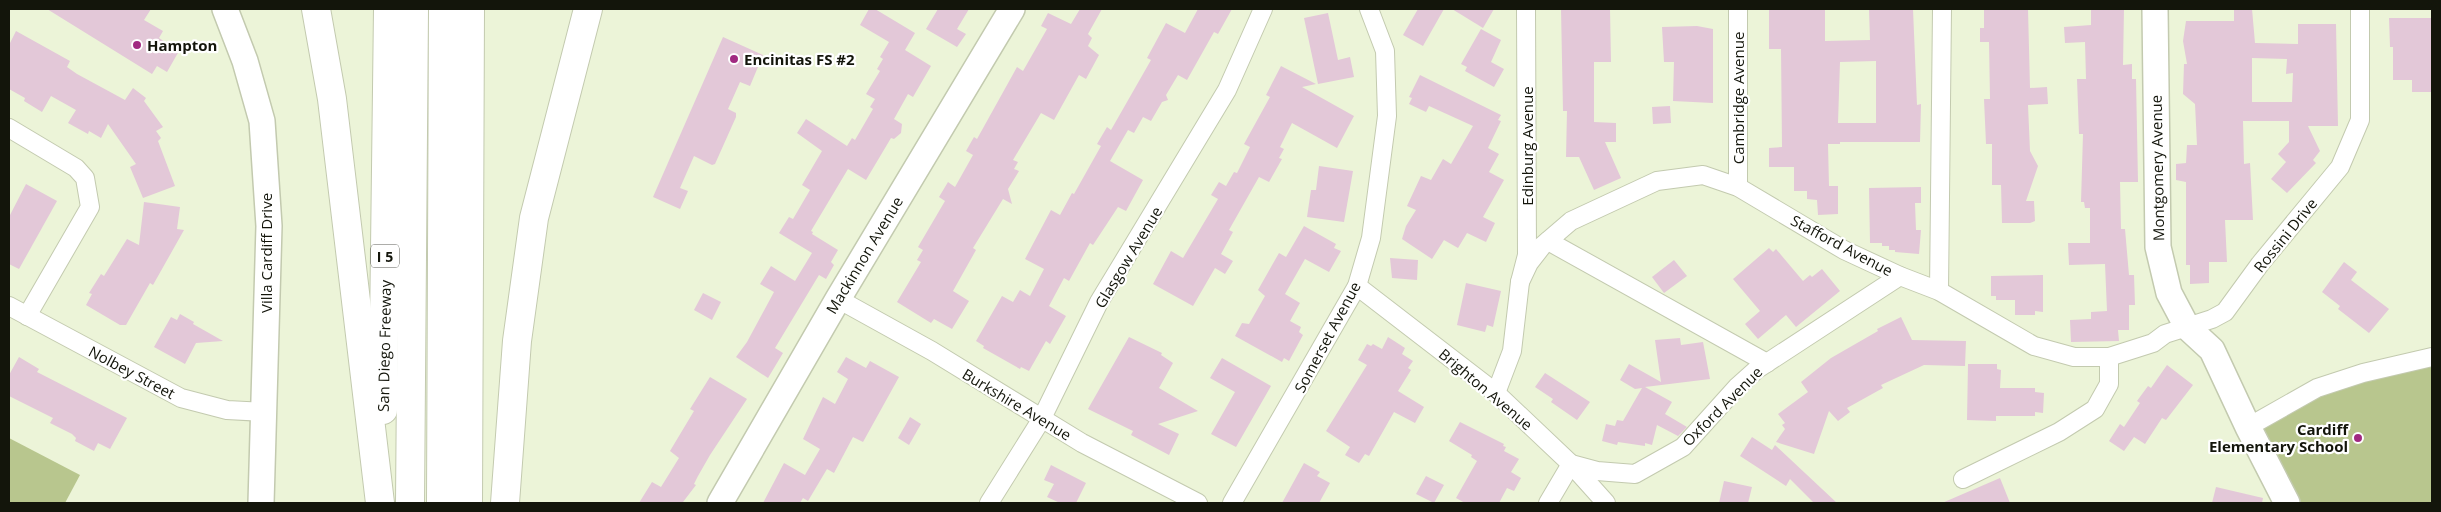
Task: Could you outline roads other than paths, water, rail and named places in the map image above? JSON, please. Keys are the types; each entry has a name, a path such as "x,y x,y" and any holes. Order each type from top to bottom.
{"highway":[{"path":"316,9 332,98 381,503"},
{"name":"San Diego Freeway","path":"381,503 388,9"},
{"path":"410,503 414,9"},
{"path":"441,503 443,9"},
{"path":"468,503 470,9"},
{"path":"504,503 517,341 534,218 588,9"}],"street":[{"name":"Villa Cardiff Drive","path":"225,9 245,61 262,120 269,226 261,503"},
{"name":"Mackinnon Avenue","path":"720,503 838,299 1012,9"},
{"name":"Glasgow Avenue","path":"989,503 1041,420 1099,302 1227,90 1263,9"},
{"name":"Somerset Avenue","path":"1232,503 1331,335 1357,286 1371,238 1387,116 1385,50 1369,9"},
{"name":"Edinburg Avenue","path":"1520,282 1527,254 1526,9"},
{"name":"Cambridge Avenue","path":"1738,9 1738,188"},
{"path":"1939,291 1942,9"},
{"name":"Montgomery Avenue","path":"2155,9 2158,247 2169,293 2187,327 2212,350 2248,427 2287,503"},
{"name":"Rossini Drive","path":"2187,327 2212,320 2225,312 2260,264 2340,167 2360,120 2360,9"},
{"path":"9,128 76,168 85,178 90,208 27,316"},
{"name":"Stafford Avenue","path":"1520,282 1529,263 1548,241 1571,221 1657,181 1703,175 1738,188 1844,250 1900,276 1939,291 2034,346 2074,357 2109,357 2152,343 2165,334 2187,327"},
{"path":"1548,241 1767,363"},
{"name":"Oxford Avenue","path":"1571,464 1597,471 1635,474 1683,447 1737,387 1767,363 1900,276"},
{"path":"1496,393 1512,351 1520,282"},
{"name":"Brighton Avenue","path":"1357,286 1496,393 1571,464 1606,503"},
{"name":"Burkshire Avenue","path":"838,299 932,351 1041,420 1198,503"},
{"name":"Nolbey Street","path":"9,306 181,398 227,410 263,412"},
{"path":"1963,479 2059,432 2095,409 2108,384 2109,357"},
{"path":"2248,427 2317,388 2363,373 2432,357"},
{"path":"1548,503 1571,464"}],"place":[{"name":"Hampton","path":"137,45"},
{"name":"Encinitas FS #2","path":"734,59"},
{"name":"Cardiff Elementary School","path":"2358,438"}]}
